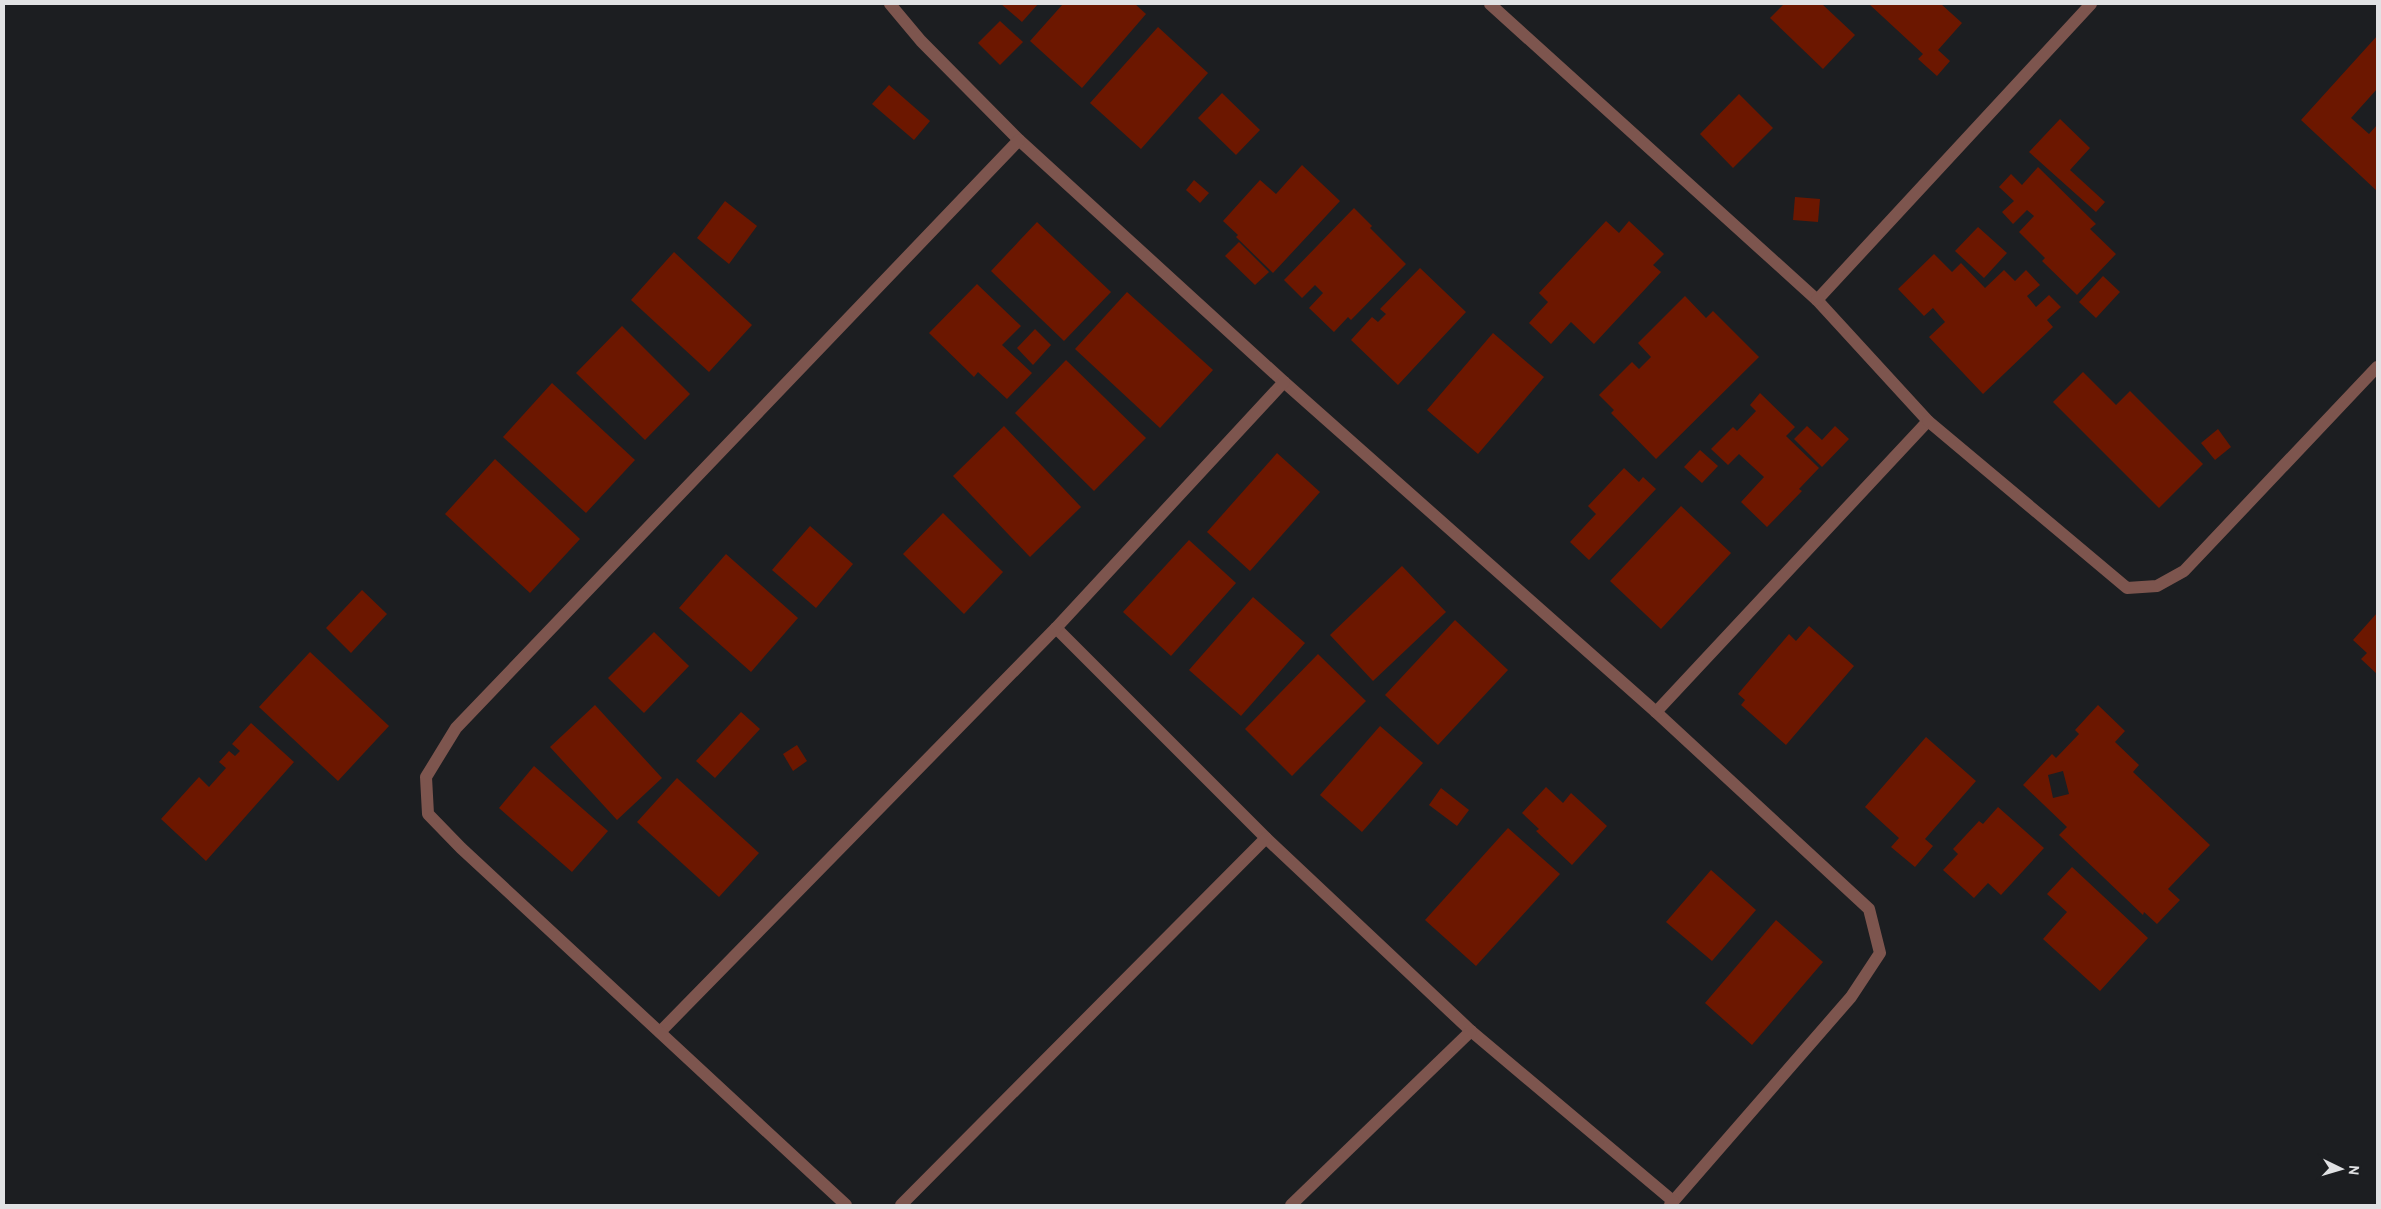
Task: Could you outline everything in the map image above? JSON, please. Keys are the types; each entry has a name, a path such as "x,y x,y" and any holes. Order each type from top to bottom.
{"street":[{"path":"890,4 921,41 1019,140 1284,382 1656,712 1869,909 1880,953 1850,997 1672,1203 1471,1031 1266,838 1056,628"},
{"path":"1490,4 1817,300 1928,421 2128,588 2157,586 2184,571 2377,367"},
{"path":"1817,300 2091,4"},
{"path":"846,1205 468,854 428,814 426,777 456,728 1019,140"},
{"path":"660,1032 1056,628 1284,382"},
{"path":"1656,712 1928,421"},
{"path":"901,1205 1266,838"},
{"path":"1291,1205 1471,1031"}],"building":[{"path":"1001,4 1038,4 1022,22"},
{"path":"1063,4 1135,4 1146,14 1082,88 1030,41"},
{"path":"1784,4 1822,4 1855,35 1823,69 1770,18"},
{"path":"1869,4 1941,4 1962,23 1938,50 1950,61 1937,76 1918,59 1923,54"},
{"path":"1000,21 1023,42 1000,65 978,43"},
{"path":"1158,27 1208,73 1141,149 1090,103"},
{"path":"2377,36 2377,89 2351,118 2369,134 2377,125 2377,191 2301,120"},
{"path":"889,85 930,121 914,140 872,104"},
{"path":"1222,93 1260,130 1236,155 1198,118"},
{"path":"1739,94 1773,128 1733,168 1700,134"},
{"path":"2060,119 2090,148 2070,170 2105,202 2096,212 2029,152"},
{"path":"1302,165 1340,201 1273,273 1236,237 1238,235 1223,221 1260,180 1276,194"},
{"path":"2038,167 2096,224 2090,229 2116,254 2077,295 2042,261 2045,258 2019,232 2034,216 2027,210 2013,224 2002,212 2014,201 1999,187 2011,174 2022,185"},
{"path":"1194,180 1209,193 1200,203 1186,190"},
{"path":"1795,197 1820,199 1818,222 1793,220"},
{"path":"725,201 757,226 729,264 697,238"},
{"path":"1354,208 1372,226 1370,228 1406,264 1351,320 1348,317 1334,332 1309,308 1323,293 1315,285 1302,298 1284,280"},
{"path":"1606,221 1619,233 1629,221 1664,254 1653,265 1661,272 1594,344 1571,322 1551,344 1529,323 1548,302 1539,293"},
{"path":"1037,222 1111,292 1064,341 991,271"},
{"path":"1978,227 2007,253 1984,278 1955,251"},
{"path":"1239,242 1269,272 1255,285 1225,256"},
{"path":"674,252 752,325 709,372 631,300"},
{"path":"1934,254 1952,272 1961,263 1985,288 2004,270 2015,281 2026,270 2040,285 2027,296 2036,307 2049,295 2061,307 2047,320 2053,327 1983,394 1929,337 1945,322 1933,308 1924,316 1898,289"},
{"path":"1420,268 1466,312 1398,385 1351,340 1372,317 1378,322 1386,314 1380,309"},
{"path":"2103,276 2120,292 2096,318 2079,302"},
{"path":"977,284 1021,326 1002,345 1032,373 1007,399 978,372 974,377 929,333"},
{"path":"1127,292 1213,370 1160,428 1075,349"},
{"path":"1685,296 1706,318 1713,311 1759,357 1656,459 1611,413 1614,410 1599,395 1632,362 1639,369 1651,357 1638,343"},
{"path":"622,326 690,394 645,440 576,373"},
{"path":"1035,329 1051,345 1033,365 1017,348"},
{"path":"1493,333 1544,377 1478,454 1427,410"},
{"path":"1066,360 1146,438 1094,491 1015,413"},
{"path":"2083,372 2116,405 2130,391 2203,464 2159,508 2053,402"},
{"path":"552,383 635,460 586,513 503,437"},
{"path":"1760,393 1795,427 1786,436 1819,468 1799,489 1802,491 1767,527 1741,502 1764,477 1739,454 1728,465 1711,449 1733,427 1737,431 1756,411 1750,405"},
{"path":"1004,426 1081,507 1030,557 953,476"},
{"path":"1807,426 1822,440 1835,426 1849,439 1822,467 1794,439"},
{"path":"2218,429 2231,447 2215,460 2201,443"},
{"path":"1700,450 1718,466 1702,483 1684,467"},
{"path":"1277,453 1320,492 1250,571 1207,532"},
{"path":"495,459 580,539 530,593 445,514"},
{"path":"1624,468 1639,482 1643,477 1656,489 1589,560 1570,542 1596,514 1588,506"},
{"path":"1681,506 1731,553 1661,629 1610,581"},
{"path":"943,513 1003,572 964,614 903,554"},
{"path":"810,526 853,564 816,608 772,570"},
{"path":"1189,540 1236,583 1171,656 1123,612"},
{"path":"726,554 798,618 751,672 679,608"},
{"path":"1402,566 1446,612 1373,681 1330,635"},
{"path":"362,590 387,614 351,653 326,628"},
{"path":"1253,597 1305,643 1241,716 1189,670"},
{"path":"2377,613 2377,674 2361,659 2367,653 2353,640"},
{"path":"1455,620 1508,670 1438,745 1385,695"},
{"path":"1809,626 1854,666 1786,745 1741,705 1745,700 1738,694 1789,634 1796,641"},
{"path":"654,632 689,666 644,713 608,678"},
{"path":"310,652 389,726 338,781 259,707"},
{"path":"1318,654 1366,701 1292,776 1245,729"},
{"path":"595,705 662,778 617,820 550,747"},
{"path":"2098,705 2125,731 2115,742 2139,765 2133,772 2210,845 2168,889 2180,900 2157,924 2144,912 2143,915 2059,835 2067,827 2023,785 2052,754 2056,758 2079,734 2075,730","holes":["2063,771 2069,794 2053,798 2048,775"]},
{"path":"741,712 760,729 715,778 696,761"},
{"path":"251,723 294,762 206,861 161,819 199,777 209,787 226,768 219,762 229,751 235,756 240,751 232,744"},
{"path":"1380,726 1423,763 1362,832 1320,795"},
{"path":"1926,737 1976,781 1925,839 1933,846 1915,867 1891,847 1899,838 1865,807"},
{"path":"797,745 807,761 793,771 783,754"},
{"path":"534,766 608,831 572,872 499,808"},
{"path":"677,778 759,853 719,897 637,822"},
{"path":"1546,787 1563,803 1571,793 1607,826 1572,865 1536,831 1539,829 1522,813"},
{"path":"1441,788 1469,810 1457,826 1429,805"},
{"path":"1998,807 2044,848 2001,895 1988,883 1974,898 1943,870 1958,854 1953,849 1979,821 1983,824"},
{"path":"1508,828 1560,874 1476,966 1425,920"},
{"path":"2072,867 2148,938 2100,991 2043,939 2067,912 2047,894"},
{"path":"1711,870 1756,910 1712,961 1666,922"},
{"path":"1776,920 1823,962 1752,1045 1705,1003"}]}
